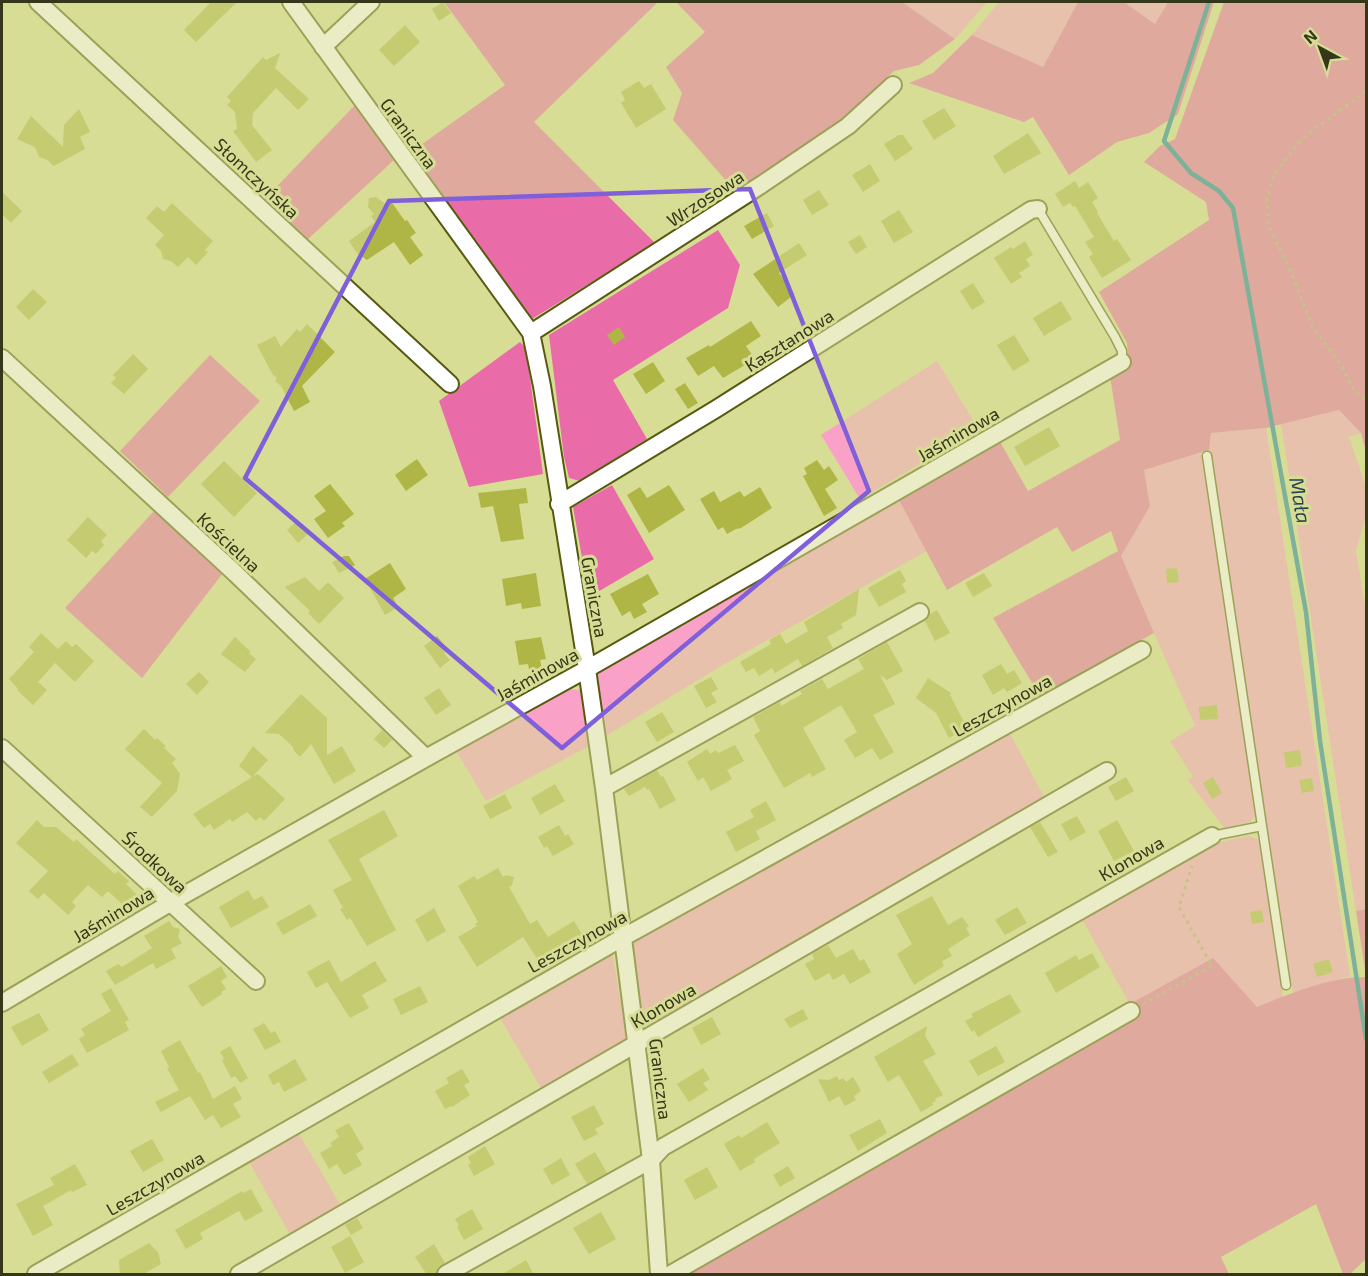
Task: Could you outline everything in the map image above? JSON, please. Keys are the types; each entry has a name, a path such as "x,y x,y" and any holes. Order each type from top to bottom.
{"street":[{"name":"Słomczyńska","path":"38,2 450,384"},
{"name":"Graniczna","path":"291,2 531,333 542,386 604,789 651,1160 659,1275"},
{"path":"323,47 371,2"},
{"name":"Wrzosowa","path":"531,333 761,185 848,126 893,85"},
{"name":"Kasztanowa","path":"559,504 716,409 1030,210 1038,209"},
{"name":"Kościelna","path":"2,358 236,574 426,758"},
{"name":"Jaśminowa","path":"2,1003 170,903 587,669 1122,362"},
{"path":"604,789 920,612"},
{"name":"Leszczynowa","path":"36,1275 622,938 1142,650"},
{"name":"Środkowa","path":"2,748 256,981"},
{"name":"Klonowa","path":"239,1275 1107,771"},
{"name":"Klonowa","path":"446,1275 651,1160 663,1147 1206,839"},
{"path":"671,1275 1131,1011"}],"lane":[{"path":"1038,209 1122,351 1122,362"},
{"path":"1207,456 1286,985"},
{"path":"1206,839 1262,826"}],"path":[{"path":"1361,2 1366,12"},
{"path":"1366,91 1304,137 1274,174 1267,200 1269,226 1294,279 1312,326 1342,366 1353,389 1366,401"},
{"path":"1131,1011 1212,966 1179,907 1206,839"}],"highlighted area":[{"path":"750,189 869,491 562,748 245,478 389,201"}],"shaded area":[{"path":"444,2 658,2 534,122 655,243 532,319 411,152 505,85"},
{"path":"676,2 902,2 955,39 919,65 894,71 844,117 736,192 673,120 682,93 666,67 705,32"},
{"path":"902,2 987,2 955,39"},
{"path":"999,2 1078,2 1043,67 972,35"},
{"path":"1078,2 1124,2 1155,24 1168,2 1214,2 1178,114 1149,133 1117,142 1069,175 1033,117 1024,122 909,83 933,73 972,35 1043,67"},
{"path":"1124,2 1168,2 1155,24"},
{"path":"1224,2 1366,2 1366,452 1361,433 1339,410 1266,428 1211,433 1209,450 1144,470 1150,506 1121,556 1154,633 1040,696 993,618 1118,551 1111,531 1072,552 1057,527 947,590 898,498 999,440 1028,491 1120,440 1110,376 1129,365 1127,343 1099,292 1209,220 1206,202 1144,162 1160,146 1175,139"},
{"path":"355,105 394,160 307,240 263,201"},
{"path":"718,230 740,265 728,308 613,380 647,439 580,481 569,478 564,457 549,335"},
{"path":"520,342 526,348 543,474 469,487 439,401"},
{"path":"210,355 260,401 168,497 120,451"},
{"path":"937,361 979,430 860,499 821,435"},
{"path":"1339,410 1361,433 1349,437 1366,487 1366,517 1356,551 1366,612 1366,909 1356,911 1281,424"},
{"path":"1266,428 1350,976 1293,993 1209,450 1211,433"},
{"path":"1201,453 1256,815 1250,822 1225,829 1188,780 1193,777 1170,741 1195,726 1120,556 1150,506 1143,470"},
{"path":"612,485 654,559 589,597 573,507"},
{"path":"898,498 927,551 721,666 606,736 597,676 600,667"},
{"path":"155,510 223,573 142,678 65,608"},
{"path":"564,689 582,690 591,745 486,801 455,749"},
{"path":"1009,732 1046,800 654,1025 648,1026 642,1020 633,952 634,944 640,936"},
{"path":"1248,836 1259,840 1283,997 1257,1007 1130,1004 1080,916 1201,846"},
{"path":"1366,909 1366,976 1356,911"},
{"path":"610,954 613,957 627,1038 623,1045 542,1090 499,1016"},
{"path":"1213,958 1257,1007 1339,979 1366,977 1366,1259 1350,1274 1343,1274 1316,1204 1221,1257 1229,1274 681,1274 1130,1004"},
{"path":"298,1132 342,1208 292,1238 248,1160"}],"building":[{"path":"211,2 237,2 196,42 184,30"},
{"path":"443,2 451,13 439,21 432,9"},
{"path":"405,25 420,42 394,66 379,50"},
{"path":"280,53 275,68 309,99 298,110 276,88 253,113 252,125 272,150 256,162 233,131 237,129 235,112 227,105 231,101 227,97 263,57 266,60"},
{"path":"639,81 644,88 651,84 666,109 636,128 621,103 625,100 621,92"},
{"path":"944,108 956,126 934,140 922,121"},
{"path":"79,109 90,132 80,137 85,149 54,166 39,157 35,147 17,139 31,116 63,147 64,125"},
{"path":"1028,133 1041,153 1004,174 993,156"},
{"path":"903,135 913,149 895,161 884,144"},
{"path":"870,164 880,181 863,192 852,175"},
{"path":"1075,181 1079,188 1088,182 1098,198 1092,202 1097,213 1114,241 1117,239 1131,260 1102,278 1089,257 1093,254 1085,242 1094,237 1075,206 1073,207 1070,203 1063,207 1055,194"},
{"path":"819,190 829,205 812,215 803,200"},
{"path":"2,192 22,211 11,223 2,214"},
{"path":"376,197 386,204 390,200 416,233 410,237 423,255 410,265 394,242 367,260 357,253 349,241 375,222 371,216 374,214 368,207 369,198"},
{"path":"172,203 213,241 205,250 208,252 196,265 188,257 178,267 171,261 163,259 161,251 155,245 164,235 146,218 157,206 164,212"},
{"path":"899,210 913,232 894,243 881,221"},
{"path":"767,213 774,226 752,239 744,226"},
{"path":"860,235 867,247 856,254 848,242"},
{"path":"1025,241 1033,255 1026,259 1030,266 1019,273 1022,277 1011,284 994,258"},
{"path":"799,243 807,255 779,273 795,294 778,307 753,274"},
{"path":"973,283 985,302 972,310 960,291"},
{"path":"33,289 47,302 29,320 16,307"},
{"path":"1061,301 1072,319 1044,336 1033,318"},
{"path":"751,321 761,336 746,346 755,359 723,378 714,366 698,376 686,358 709,345 710,347"},
{"path":"307,324 335,352 302,386 310,402 294,411 281,386 275,381 277,378 273,375 257,345 275,336 281,347 297,329 300,332"},
{"path":"619,327 625,337 614,345 607,335"},
{"path":"1014,335 1030,361 1013,371 997,345"},
{"path":"133,354 148,369 124,394 111,383 116,378 113,375"},
{"path":"653,362 665,381 646,394 633,374"},
{"path":"685,383 698,403 688,409 675,389"},
{"path":"1049,427 1060,446 1025,466 1014,447"},
{"path":"417,459 428,475 406,491 395,475"},
{"path":"817,460 824,470 829,466 838,480 825,489 837,508 824,516 803,476 807,474 804,468"},
{"path":"224,461 257,493 234,517 201,484"},
{"path":"330,484 354,514 342,523 345,526 328,538 314,519 326,511 314,496"},
{"path":"669,485 685,510 649,533 627,495 640,487 647,498"},
{"path":"760,487 772,508 741,528 727,534 723,527 718,530 700,499 714,491 720,502 740,491 744,497"},
{"path":"526,488 528,503 519,504 524,539 501,542 493,506 481,508 478,493"},
{"path":"88,517 107,535 101,541 104,545 96,554 92,551 86,558 67,540"},
{"path":"297,521 308,534 298,543 287,530"},
{"path":"349,556 355,565 339,573 332,562"},
{"path":"390,563 406,589 393,598 398,607 385,615 365,579"},
{"path":"1177,568 1179,582 1167,583 1166,569"},
{"path":"900,570 906,581 902,584 906,592 879,607 868,588"},
{"path":"536,573 541,606 522,609 521,603 506,606 502,579"},
{"path":"984,573 992,586 973,597 965,583"},
{"path":"648,574 659,594 642,604 647,612 634,619 630,611 622,616 610,594"},
{"path":"305,577 319,591 328,582 344,598 319,624 308,613 310,611 285,587"},
{"path":"859,589 856,615 841,624 843,628 827,637 833,648 802,666 798,659 775,673 772,668 759,676 754,668 746,672 740,662 771,644 769,640 780,634 786,644 808,631 804,622"},
{"path":"937,610 950,633 935,641 925,621"},
{"path":"41,633 58,649 66,641 72,647 76,644 94,661 75,682 55,663 38,682 47,690 33,705 9,679 34,652 29,647"},
{"path":"437,636 448,650 444,653 450,660 440,668 424,646"},
{"path":"235,637 256,659 245,672 221,654"},
{"path":"541,637 546,659 540,660 542,668 529,670 528,664 519,665 515,641"},
{"path":"887,642 903,671 887,680 880,675 895,704 873,715 894,752 880,760 872,748 855,758 844,740 857,732 841,705 803,728 826,769 812,777 810,773 784,788 754,735 760,731 753,717 780,702 781,706 802,694 800,691 822,679 828,689 864,669 858,659"},
{"path":"1001,664 1007,674 1014,670 1022,683 1007,692 1004,688 993,695 982,675"},
{"path":"199,672 209,682 197,695 186,684"},
{"path":"711,677 718,689 711,693 717,702 706,708 694,686"},
{"path":"928,678 951,693 967,728 949,738 936,713 916,698"},
{"path":"439,688 451,705 436,715 424,698"},
{"path":"301,694 327,718 327,755 342,746 356,771 334,784 311,744 300,757 279,734 265,733"},
{"path":"1217,705 1218,719 1200,720 1199,707"},
{"path":"662,712 674,732 657,742 645,722"},
{"path":"144,729 155,740 157,738 166,746 164,748 176,759 172,763 180,774 177,791 152,817 140,807 162,783 125,749"},
{"path":"382,730 392,740 384,748 374,739"},
{"path":"735,745 744,761 727,770 732,779 711,791 703,777 698,781 687,762 707,749 710,754 716,750 718,753"},
{"path":"253,746 268,760 253,776 258,774 285,799 264,821 260,817 256,821 247,812 232,822 230,819 214,830 210,824 204,828 193,814 252,777 239,766"},
{"path":"1300,750 1302,766 1286,768 1284,752"},
{"path":"657,770 661,777 663,776 676,800 660,809 649,789 645,787 629,796 624,789"},
{"path":"1126,777 1134,791 1116,801 1108,787"},
{"path":"1213,777 1222,793 1212,799 1203,783"},
{"path":"1312,778 1314,791 1302,793 1299,780"},
{"path":"555,784 565,801 540,815 531,798"},
{"path":"505,794 512,808 490,819 483,806"},
{"path":"766,801 776,820 756,831 760,839 736,852 726,832 754,817 750,810"},
{"path":"384,810 398,836 359,859 396,930 367,946 350,918 347,920 340,909 343,908 333,890 352,880 328,840"},
{"path":"1077,816 1086,832 1070,841 1061,824"},
{"path":"37,820 44,827 56,827 74,842 76,839 115,874 118,871 129,881 126,884 138,896 127,909 108,891 102,897 88,885 72,902 76,906 68,915 44,893 38,899 29,891 48,871 16,843"},
{"path":"1117,820 1134,851 1114,861 1098,831"},
{"path":"1040,822 1058,852 1048,857 1030,827"},
{"path":"559,825 565,836 568,834 574,844 553,856 547,846 544,848 538,837"},
{"path":"498,868 503,877 506,875 514,877 509,887 530,924 537,920 548,937 574,921 585,939 566,951 564,948 540,963 523,937 477,967 458,937 477,926 475,924 478,922 458,886 474,876 477,880"},
{"path":"248,890 254,900 262,896 269,907 231,928 219,907"},
{"path":"932,896 948,925 962,917 969,926 966,928 970,935 948,949 952,956 942,961 944,966 914,985 897,954 912,944 896,915"},
{"path":"310,904 317,916 283,935 276,923"},
{"path":"1017,907 1027,923 1005,935 995,920"},
{"path":"434,908 446,931 427,942 415,920"},
{"path":"1262,910 1264,922 1252,924 1250,912"},
{"path":"169,921 173,927 180,929 178,937 182,943 171,949 176,958 156,969 153,963 115,985 106,971 118,964 122,967 152,948 144,936"},
{"path":"828,945 836,958 853,949 860,961 864,959 871,972 850,984 844,974 833,980 829,973 815,981 805,964 814,959 812,954"},
{"path":"1092,953 1100,967 1056,993 1045,973 1076,955 1079,960"},
{"path":"1329,959 1333,972 1317,977 1313,964"},
{"path":"329,960 341,982 375,961 387,981 362,995 369,1008 350,1018 327,982 316,988 307,972"},
{"path":"221,966 227,977 221,981 226,989 202,1007 188,986"},
{"path":"420,986 428,1002 401,1015 393,999"},
{"path":"111,988 129,1020 125,1022 129,1030 87,1053 79,1039 85,1035 81,1029 111,1011 101,994"},
{"path":"1010,994 1021,1012 978,1037 974,1030 972,1032 965,1021 973,1017 971,1014"},
{"path":"803,1009 808,1019 790,1028 784,1019"},
{"path":"39,1013 49,1030 22,1046 11,1027"},
{"path":"712,1017 721,1034 701,1045 692,1028"},
{"path":"264,1023 271,1033 275,1031 281,1042 265,1050 253,1029"},
{"path":"927,1026 925,1036 936,1054 923,1061 943,1095 921,1112 899,1075 888,1082 874,1057"},
{"path":"180,1040 198,1073 200,1072 213,1099 235,1086 242,1099 233,1104 241,1117 221,1128 213,1115 205,1120 190,1096 161,1112 155,1102 179,1090 161,1051"},
{"path":"230,1046 248,1078 240,1083 235,1076 231,1078 222,1060 224,1059 220,1052"},
{"path":"996,1046 1005,1062 978,1076 969,1061"},
{"path":"72,1054 79,1065 49,1083 42,1072"},
{"path":"295,1059 307,1080 284,1092 279,1082 273,1085 268,1075"},
{"path":"703,1068 710,1079 703,1083 708,1090 689,1102 677,1084"},
{"path":"462,1069 470,1082 464,1085 470,1095 445,1109 435,1091 449,1083 446,1078"},
{"path":"837,1076 839,1080 843,1078 846,1082 853,1077 861,1091 854,1096 856,1100 845,1106 839,1096 829,1102 818,1079 829,1080"},
{"path":"594,1105 604,1124 595,1129 598,1134 584,1141 571,1117"},
{"path":"880,1119 887,1133 858,1151 849,1135"},
{"path":"767,1122 780,1143 754,1159 755,1162 740,1171 724,1144 739,1135 741,1138"},
{"path":"349,1123 364,1149 356,1154 362,1165 344,1175 337,1164 329,1169 320,1153 332,1146 330,1143 339,1137 335,1130"},
{"path":"152,1139 164,1160 143,1172 130,1151"},
{"path":"485,1146 495,1164 474,1176 468,1165 471,1163 468,1157"},
{"path":"595,1152 607,1173 587,1184 575,1164"},
{"path":"561,1158 570,1175 552,1185 543,1169"},
{"path":"75,1164 87,1185 72,1192 71,1190 43,1206 53,1225 33,1236 16,1204 54,1185 50,1178"},
{"path":"788,1166 795,1178 780,1187 773,1175"},
{"path":"707,1167 718,1187 695,1200 684,1180"},
{"path":"251,1189 263,1211 245,1221 239,1211 200,1233 203,1239 186,1249 175,1230 242,1191 243,1193"},
{"path":"472,1209 483,1229 464,1240 455,1219"},
{"path":"601,1212 616,1239 589,1254 573,1228"},
{"path":"357,1218 363,1228 351,1235 345,1225"},
{"path":"350,1236 364,1262 345,1273 331,1247"},
{"path":"149,1243 158,1252 161,1264 142,1275 120,1275 119,1260"},
{"path":"434,1244 445,1263 437,1268 436,1274 427,1275 415,1257"},
{"path":"526,1260 534,1275 501,1275"}],"waterway":[{"name":"Mała","path":"1209,2 1164,141 1191,173 1219,191 1233,208 1306,612 1320,741 1366,1039"}]}
